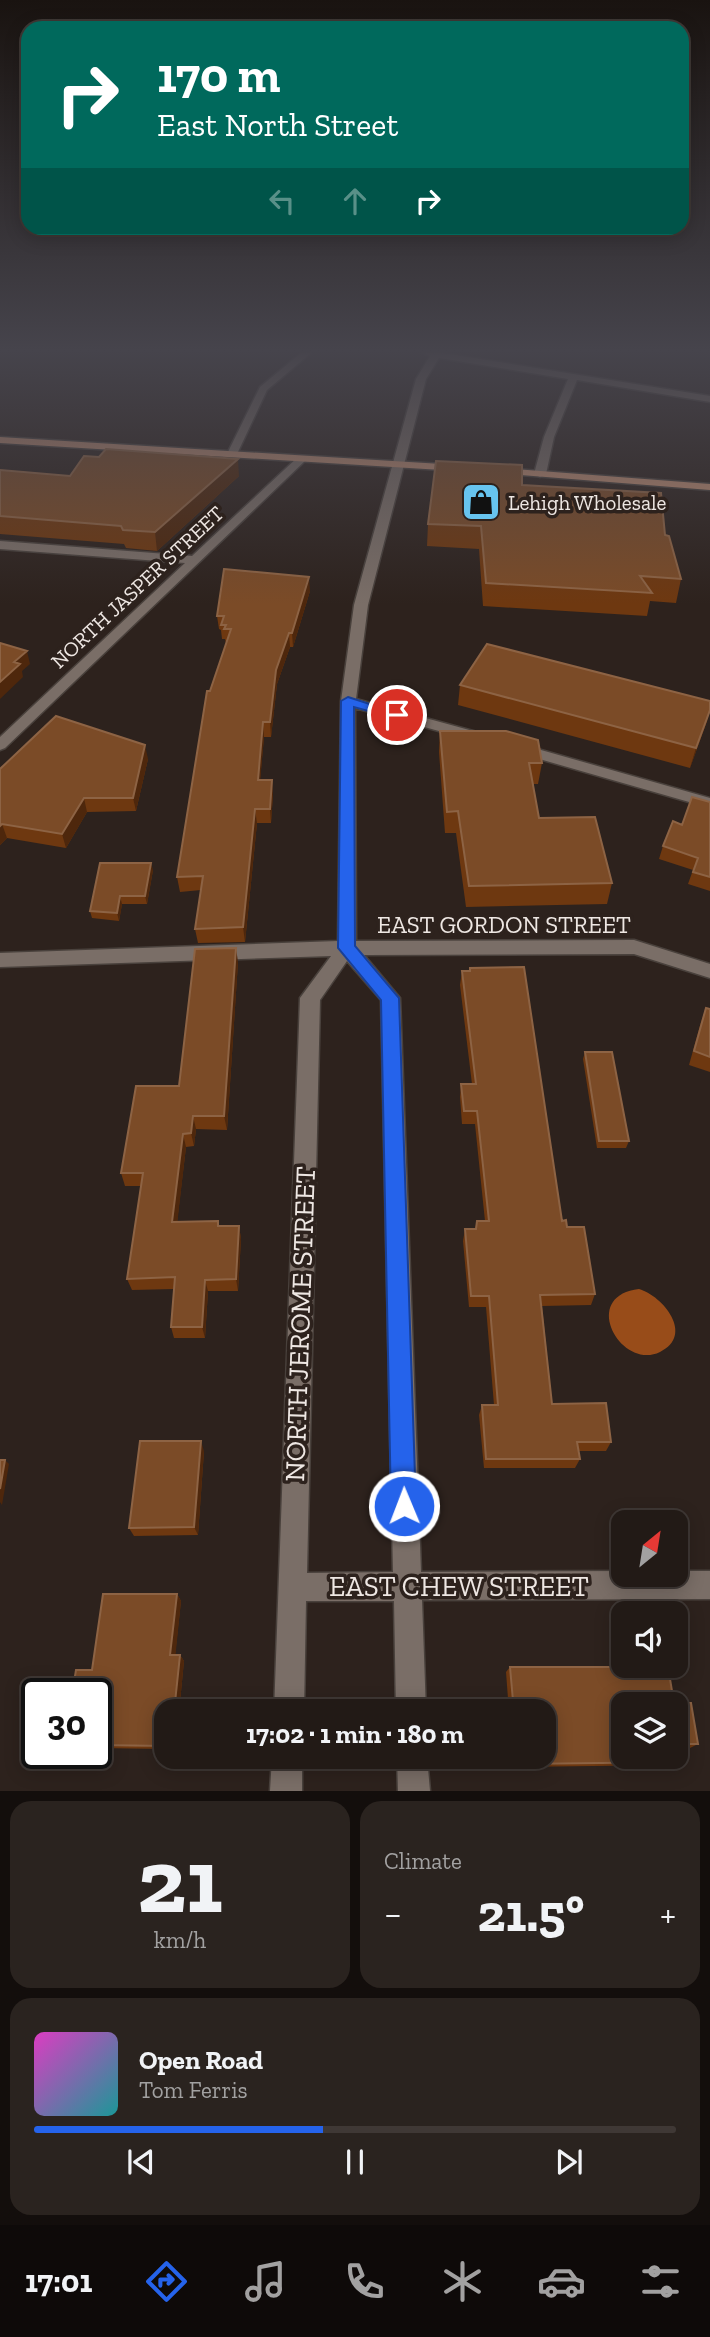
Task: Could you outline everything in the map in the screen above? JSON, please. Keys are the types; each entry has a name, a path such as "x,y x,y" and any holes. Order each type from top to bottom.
{"main road":[{"path":"0,440 475,470"},
{"path":"488,470 710,487"}],"street":[{"path":"232,454 241,437"},
{"path":"405,437 361,605 348,701 347,948 390,998 410,1699"},
{"path":"540,474 549,437"},
{"name":"NORTH JASPER STREET","path":"0,745 302,458"},
{"path":"0,545 195,560"},
{"path":"348,701 710,803"},
{"name":"EAST GORDON STREET","path":"0,960 347,948 634,947 710,971"},
{"name":"NORTH JEROME STREET","path":"289,1699 310,998 347,948"},
{"name":"EAST CHEW STREET","path":"292,1587 710,1585"},
{"path":"286,1791 287,1769"},
{"path":"413,1769 414,1791"}],"shaded area":[{"path":"639,1289 657,1299 672,1317 675,1326 675,1336 670,1345 660,1352 645,1355 632,1351 620,1342 612,1330 609,1317 611,1304 621,1294"}],"building":[{"path":"106,449 238,459 155,532 123,530 121,526 0,516 0,470 70,476 84,456 99,457"},
{"path":"436,461 522,465 522,485 661,493 665,535 669,536 681,579 640,576 652,593 486,583 481,526 428,524"},
{"path":"224,569 309,577 292,633 289,633 276,670 270,722 263,722 258,780 272,780 270,809 255,809 243,927 195,929 203,876 177,877 207,691 210,691 231,629 224,629 226,625 221,625 224,616 217,616"},
{"path":"0,643 27,651 14,662 20,664 0,682"},
{"path":"487,644 710,701 710,710 696,748 460,685"},
{"path":"56,716 145,745 133,798 84,798 62,834 2,824 0,826 0,769"},
{"path":"440,731 506,731 538,740 542,763 529,763 539,818 595,817 612,883 469,886 458,811 447,812"},
{"path":"692,797 710,802 710,877 693,872 698,858 663,846 673,821 682,825"},
{"path":"100,863 151,863 145,896 120,896 117,913 90,911"},
{"path":"236,948 224,1116 193,1116 191,1133 183,1134 172,1222 218,1221 218,1226 239,1226 236,1279 205,1280 202,1327 171,1327 175,1277 127,1279 143,1173 121,1173 136,1086 179,1086 195,949"},
{"path":"524,967 562,1221 566,1220 567,1227 584,1227 595,1294 540,1295 552,1404 606,1403 611,1442 577,1442 580,1459 486,1459 482,1405 498,1405 489,1296 471,1296 465,1229 476,1229 477,1221 489,1221 477,1111 464,1111 461,1084 476,1084 462,971 470,971 470,968"},
{"path":"706,1008 710,1009 710,1057 694,1051"},
{"path":"585,1052 612,1052 629,1141 599,1141"},
{"path":"140,1441 201,1441 194,1527 129,1528"},
{"path":"0,1460 5,1460 0,1489"},
{"path":"103,1594 177,1594 170,1655 180,1655 175,1699 154,1699 154,1746 112,1745 112,1678 75,1678 76,1670 92,1670"},
{"path":"510,1667 611,1667 611,1678 670,1678 672,1692 611,1692 611,1763 556,1764 556,1699 513,1699"},
{"path":"688,1703 691,1703 698,1744 688,1744"}],"place":[{"name":"Lehigh Wholesale","path":"481,502"}],"route":[{"path":"397,715 348,701 347,948 390,998 404,1506"}]}
